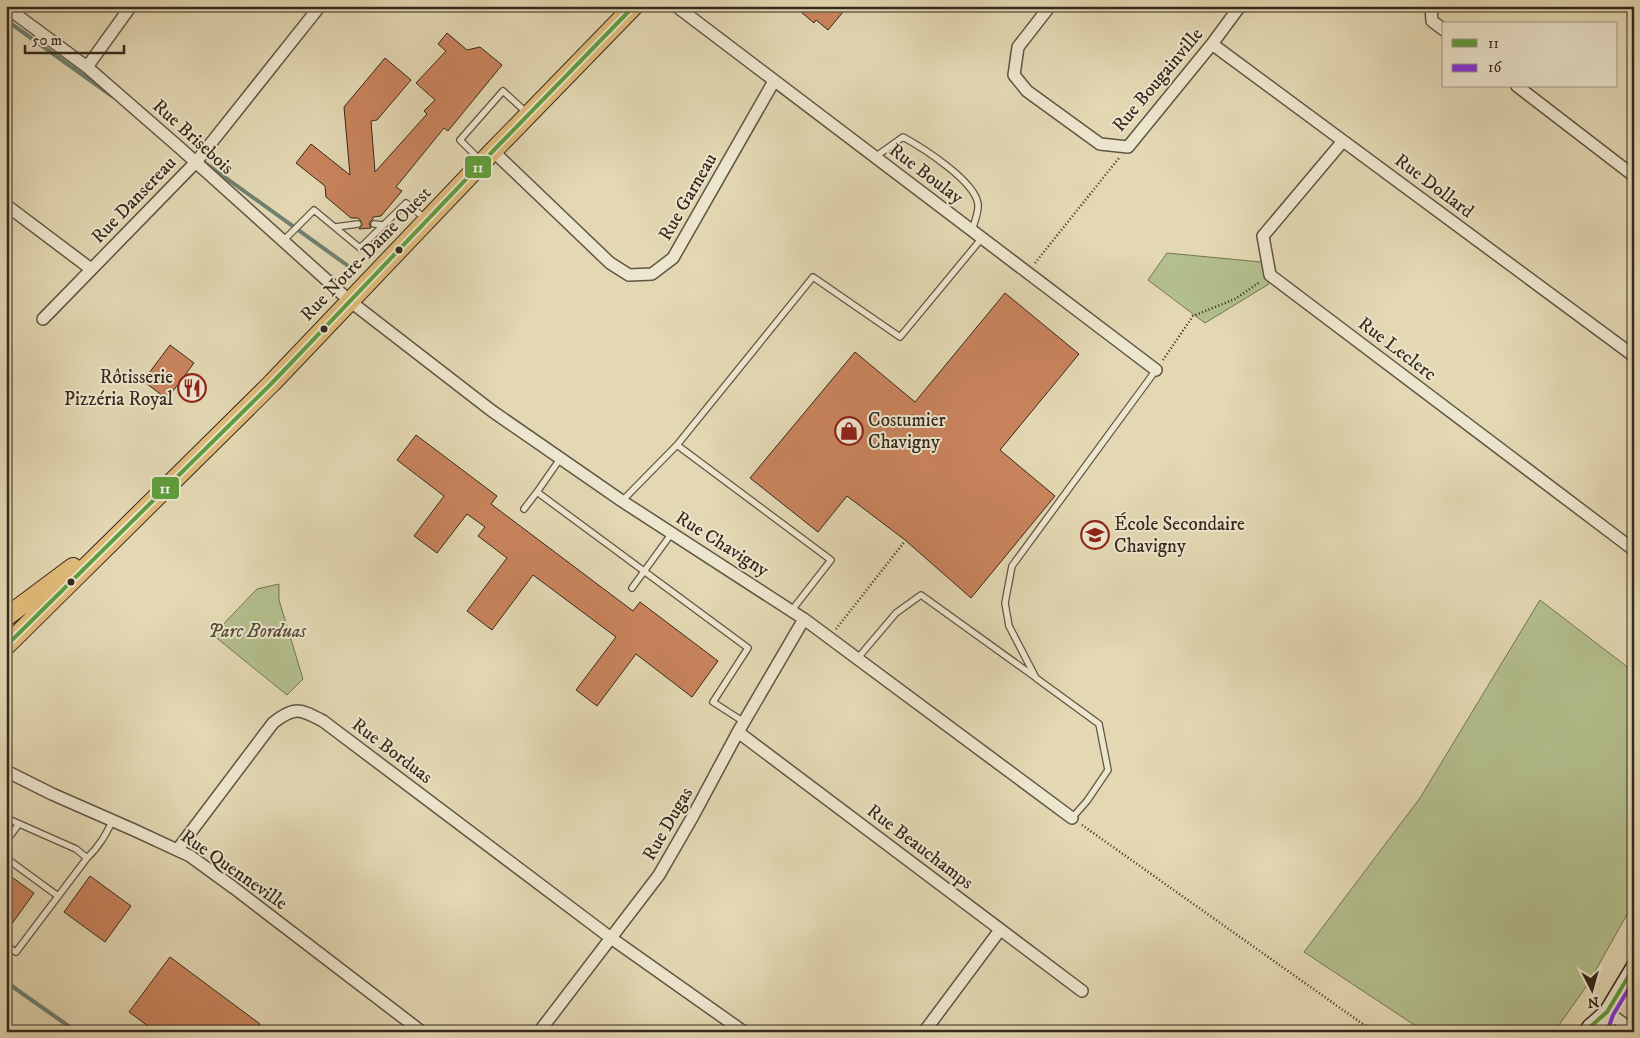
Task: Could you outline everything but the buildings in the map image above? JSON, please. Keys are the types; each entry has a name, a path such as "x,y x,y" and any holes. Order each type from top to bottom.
{"main road":[{"name":"Rue Notre-Dame Ouest","path":"6,646 262,393 351,302 528,114 634,6"},
{"name":"Rue Notre-Dame Ouest","path":"6,617 126,528"}],"street":[{"path":"87,67 131,6"},
{"name":"Rue Dansereau","path":"43,318 196,162 320,6"},
{"name":"Rue Boulay","path":"676,6 1156,370"},
{"name":"Rue Bougainville","path":"1050,6 1018,46 1014,75 1027,91 1100,144 1128,147 1212,44 1240,6"},
{"path":"1431,6 1432,21 1442,28"},
{"name":"Rue Brisebois","path":"6,7 87,67 196,162 351,302"},
{"name":"Rue Dollard","path":"1212,44 1634,356"},
{"name":"Rue Garneau","path":"488,156 610,263 629,275 652,274 673,258 774,81"},
{"path":"1520,88 1634,176"},
{"path":"1270,275 1263,236 1343,141"},
{"path":"6,205 91,269"},
{"name":"Rue Leclerc","path":"1270,275 1634,550"},
{"name":"Rue Chavigny","path":"351,302 492,411 622,501 792,610 1072,818"},
{"name":"Rue Dugas","path":"539,1032 659,875 741,727 804,619"},
{"name":"Rue Borduas","path":"178,849 273,723 286,713 302,710 323,721 611,938 744,1032"},
{"name":"Rue Beauchamps","path":"741,727 1000,930 1082,991"},
{"name":"Rue Quenneville","path":"6,771 52,794 178,849 212,872 422,1032"},
{"path":"924,1032 1000,930"},
{"path":"1600,1032 1607,1012 1634,967"},
{"path":"1607,1012 1634,1030"},
{"path":"1587,1032 1607,1012"}],"lane":[{"path":"488,156 460,140 503,91 528,114"},
{"path":"622,501 677,445 813,277 900,337 977,234 978,204 969,184 921,147 904,137 875,157"},
{"path":"283,241 314,210 360,248 406,203 427,221"},
{"path":"335,227 358,224"},
{"path":"374,224 384,225"},
{"path":"1036,678 1009,626 1005,604 1012,566 1156,370"},
{"path":"677,445 831,560 792,610"},
{"path":"524,509 560,459"},
{"path":"537,492 748,648 713,702 741,727"},
{"path":"632,588 672,533"},
{"path":"857,659 896,613 921,595 1099,724 1108,770 1087,801 1072,818"},
{"path":"6,818 76,849 87,858"},
{"path":"6,946 16,952 87,858 94,852 113,820"},
{"path":"6,841 19,824"},
{"path":"6,858 58,896"}],"path":[{"path":"1027,272 1128,147"},
{"path":"1156,370 1193,316 1235,299 1270,275"},
{"path":"829,638 905,540"},
{"path":"1072,818 1374,1032"}],"green space":[{"path":"1167,253 1261,262 1269,284 1205,323 1148,280"},
{"name":"Parc Borduas","path":"279,584 279,600 303,679 287,695 213,635 257,589"},
{"path":"1540,600 1634,672 1634,902 1588,984 1554,1032 1425,1032 1304,952 1420,798"}],"waterway":[{"path":"6,20 112,96"},
{"path":"201,160 351,268"},
{"path":"6,982 77,1032"}],"transit line":[{"name":"11","path":"6,646 272,383 634,6"},
{"name":"11","path":"1587,1032 1607,1012 1634,967"},
{"name":"16","path":"1607,1032 1613,1015 1634,980"}],"place":[{"name":"Rôtisserie Pizzéria Royal","path":"192,388"},
{"name":"Costumier Chavigny","path":"849,431"},
{"name":"École Secondaire Chavigny","path":"1095,535"}]}
